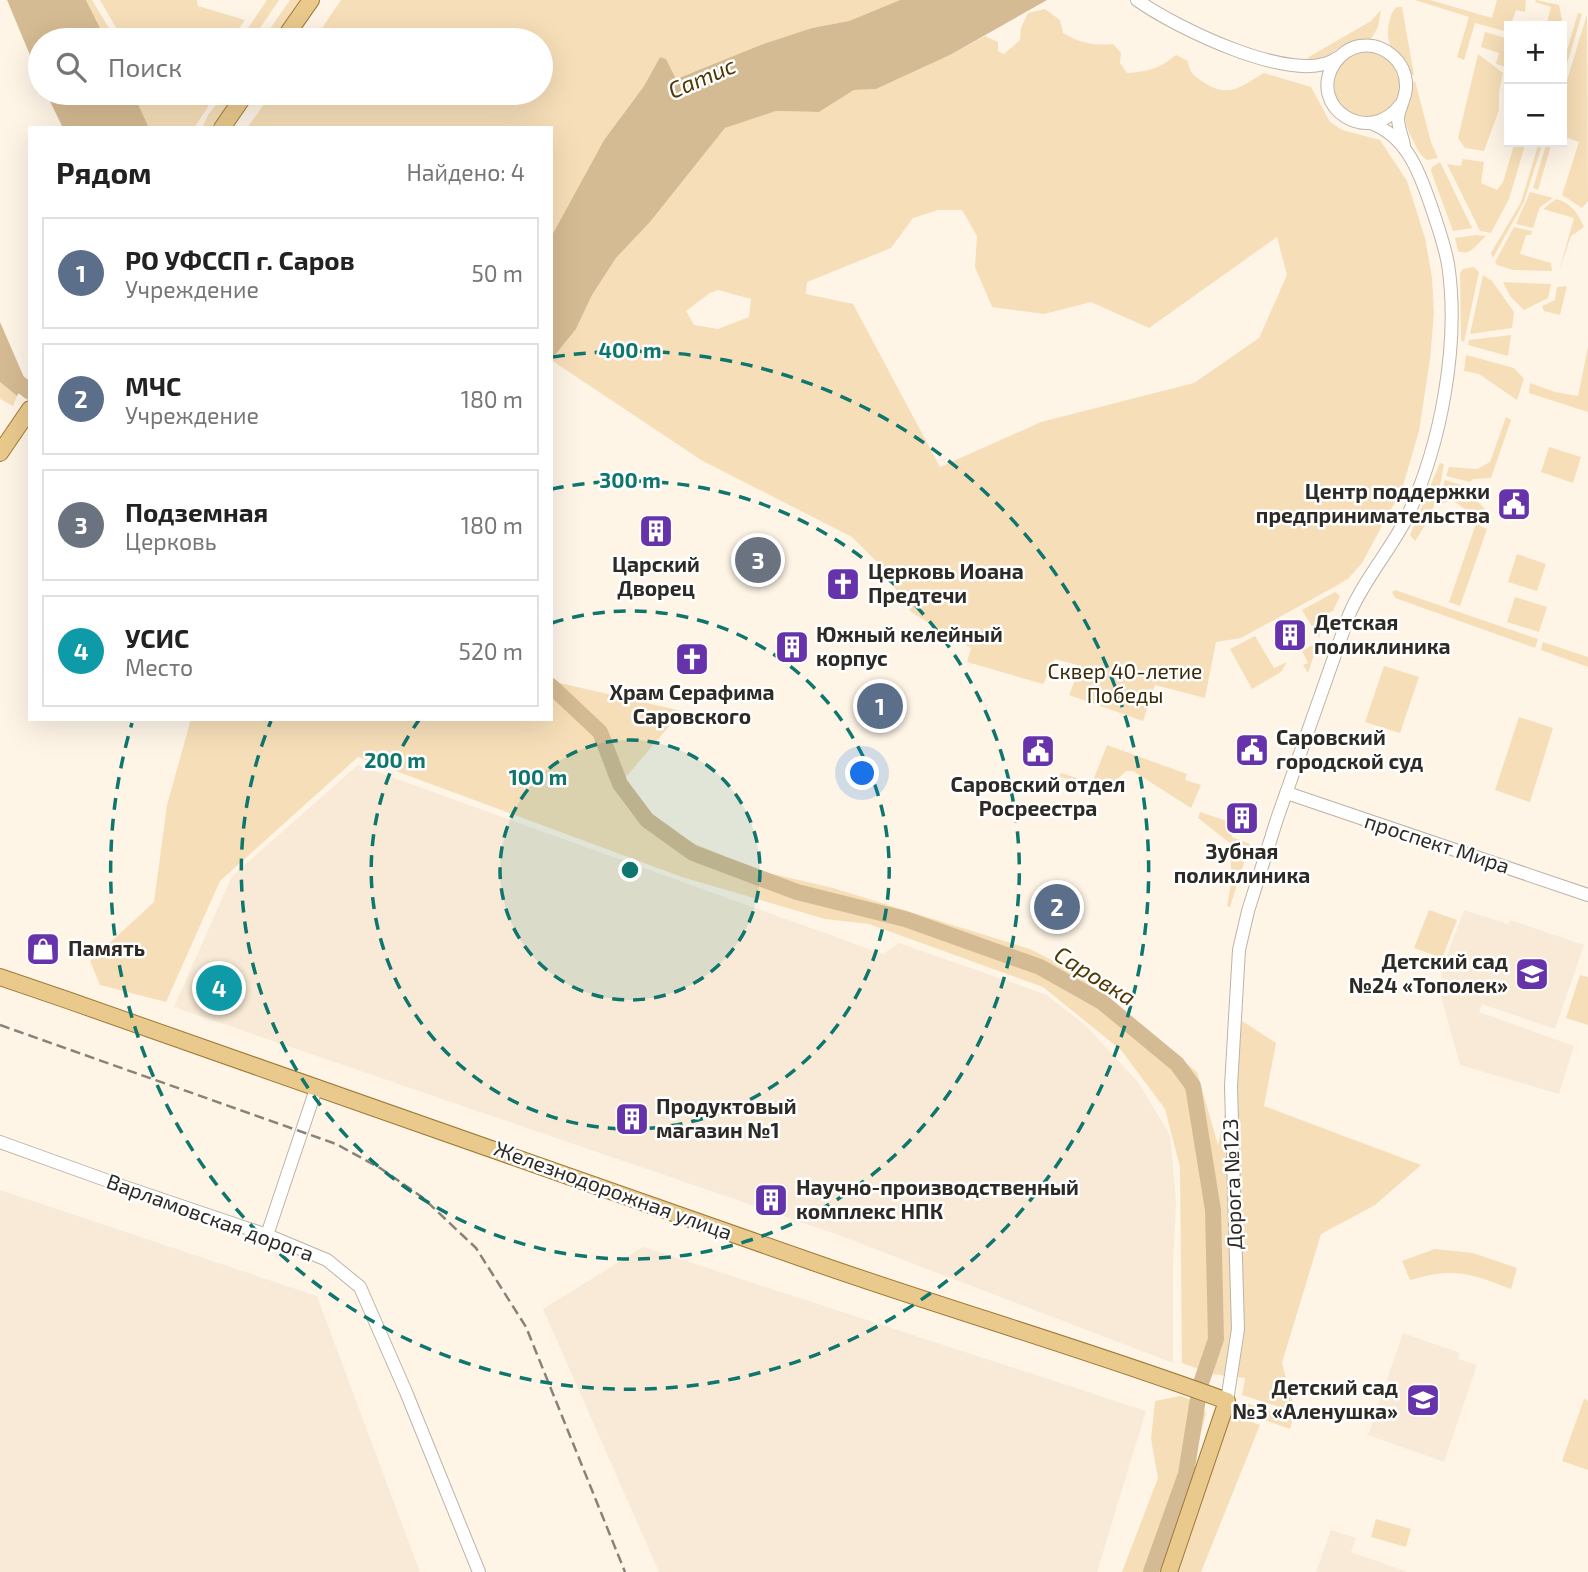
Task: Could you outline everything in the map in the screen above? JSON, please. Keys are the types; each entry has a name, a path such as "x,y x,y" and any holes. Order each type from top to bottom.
{"main road":[{"path":"291,28 311,0"},
{"path":"223,126 238,105"},
{"path":"0,453 28,412"},
{"name":"Железнодорожная улица","path":"0,977 317,1086 807,1261 1227,1401"},
{"name":"Дорога №123","path":"1169,1572 1227,1401"}],"street":[{"path":"1137,0 1194,34 1292,66 1322,83 1337,110 1350,120 1388,130 1405,149"},
{"path":"1292,66 1329,63 1356,47 1381,48 1392,54 1406,77 1405,96 1390,117 1373,124"},
{"path":"1329,96 1329,74 1341,56"},
{"path":"1401,104 1398,120 1405,149"},
{"name":"Дорога №123","path":"1227,1401 1238,1329 1231,1086 1238,961 1248,911 1355,600 1404,521 1418,491 1431,453 1450,348 1451,292 1442,237 1425,189 1405,149"},
{"name":"проспект Мира","path":"1287,793 1588,895"},
{"path":"267,1235 317,1086"},
{"name":"Варламовская дорога","path":"0,1142 267,1235 327,1260 360,1287 479,1572"}],"shaded area":[{"path":"358,765 883,954 899,943 1047,995 1087,1027 1138,1082 1170,1135 1176,1201 1173,1363 833,1233 174,1007 232,876"},
{"path":"1464,910 1508,924 1510,920 1584,945 1555,1029 1482,1004 1479,1012 1574,1046 1559,1094 1460,1065 1440,993 1442,969"},
{"path":"0,1190 317,1296 420,1572 0,1572"},
{"path":"643,1247 1146,1411 1097,1572 659,1572 543,1309"},
{"name":"Детский сад №3 «Аленушка»","path":"1403,1333 1460,1353 1458,1359 1477,1365 1444,1462 1368,1435"},
{"path":"1331,1530 1356,1538 1351,1552 1408,1572 1316,1572"}],"green space":[{"path":"86,0 92,0 109,28 100,28"},
{"path":"100,0 197,0 198,6 245,20 239,28 116,28"},
{"path":"267,0 279,0 260,28 248,28"},
{"path":"290,0 300,0 280,28 270,28"},
{"path":"341,0 900,0 849,21 812,28 763,44 675,79 666,59 660,57 644,86 604,140 553,233 553,126 248,126 263,105 553,105 553,28 322,28"},
{"path":"1415,0 1430,0 1492,18 1497,0 1526,0 1525,12 1516,10 1512,21 1504,21 1504,31 1475,23 1464,60 1457,57 1469,17"},
{"path":"1536,0 1559,5 1562,21 1547,21 1551,7 1535,2"},
{"path":"1397,7 1402,7 1414,75 1411,75 1397,57 1388,38 1390,18"},
{"name":"Сквер 40-летие Победы","path":"1045,9 1060,20 1063,33 1087,43 1113,44 1121,53 1120,63 1127,73 1153,68 1176,55 1188,61 1197,78 1220,90 1234,89 1264,73 1311,87 1330,122 1342,130 1380,140 1407,181 1425,238 1432,277 1434,313 1419,431 1402,489 1362,563 1349,578 1241,638 1216,642 1205,698 1155,685 1143,721 1069,695 1081,666 1055,659 1043,684 967,662 971,648 911,612 878,563 852,537 701,460 553,361 553,358 576,329 592,295 616,258 650,222 725,128 776,111 819,112 854,90 876,89 985,36 998,42 998,51 1004,54 1020,40 1021,28 1028,13","holes":["938,210 962,210 977,236 975,267 992,307 1044,314 1091,302 1149,328 1277,237 1287,275 1259,338 1194,383 1041,422 940,467 853,304 806,294 807,282 891,248 913,218","718,290 751,299 749,317 718,329 694,325 686,311"]},
{"path":"1381,10 1378,27 1371,39 1346,43 1323,59 1307,58 1371,21"},
{"path":"1578,13 1582,14 1567,64 1567,50"},
{"path":"1587,14 1588,201 1582,208 1562,195 1579,142 1567,138 1567,80"},
{"path":"1485,32 1504,38 1504,66 1496,64 1499,53 1481,47"},
{"path":"1367,52 1390,62 1400,85 1390,108 1367,118 1344,108 1334,85 1344,62"},
{"path":"1478,54 1503,73 1499,110 1484,151 1465,148 1458,138"},
{"path":"1415,81 1431,142 1438,158 1427,160 1422,156 1405,120 1412,83"},
{"path":"138,105 209,105 195,126 148,126"},
{"path":"216,105 227,105 212,126 203,126"},
{"path":"1514,147 1525,147 1509,199 1491,233 1480,231 1447,164 1461,166 1463,159 1484,162 1481,183 1497,190 1503,182"},
{"path":"1538,147 1541,147 1524,202 1493,258 1491,253 1521,202"},
{"path":"1545,147 1551,147 1538,190 1533,188"},
{"path":"1440,162 1472,228 1453,231 1431,171 1432,167"},
{"path":"1530,192 1553,198 1540,207 1533,228 1516,224"},
{"path":"1556,199 1573,209 1584,227 1571,236 1559,271 1574,218 1543,209"},
{"path":"1514,227 1532,231 1531,235 1526,235 1520,254 1551,263 1552,271 1513,270 1497,265 1495,262"},
{"path":"1486,236 1470,251 1458,251 1455,238"},
{"path":"1474,267 1479,272 1464,342 1461,340 1460,273 1463,269"},
{"path":"1483,275 1492,281 1514,312 1512,328 1470,334"},
{"path":"1503,282 1551,284 1548,298 1524,310 1510,296"},
{"path":"1567,286 1560,315 1544,311 1542,306 1555,300 1557,287"},
{"path":"1511,335 1508,356 1468,345 1469,340"},
{"path":"1588,347 1588,412 1529,393 1530,383 1555,392 1578,396"},
{"path":"1466,355 1514,368 1524,379 1517,400 1479,374 1464,371"},
{"path":"0,382 17,396 13,406 0,399"},
{"path":"1506,417 1511,420 1491,478 1473,479 1470,482 1446,476 1449,467 1477,469 1490,462"},
{"path":"1549,447 1581,457 1573,483 1541,472"},
{"path":"1440,463 1444,464 1438,494 1431,514 1415,541 1410,535"},
{"path":"1445,480 1468,487 1468,492 1486,510 1480,526 1487,529 1460,606 1449,602 1478,518 1452,500 1438,505"},
{"path":"1517,554 1546,564 1537,591 1508,582"},
{"path":"1395,590 1538,639 1535,648 1395,598 1392,592"},
{"path":"1335,592 1340,596 1333,611 1323,615 1319,638 1302,610"},
{"path":"1515,597 1547,607 1539,632 1507,622"},
{"path":"1255,636 1274,668 1287,662 1281,672 1252,689 1230,649"},
{"path":"1543,642 1588,657 1588,667 1541,650"},
{"path":"1316,643 1308,673 1303,665 1308,663 1302,651"},
{"path":"1384,666 1419,677 1400,733 1365,722"},
{"path":"553,681 682,711 620,784 674,835 760,871 833,888 1030,949 1075,972 1197,1072 1218,1145 1237,1058 1242,1021 1276,1043 1264,1106 1421,1165 1375,1205 1321,1234 1282,1363 1295,1412 1242,1395 1245,1378 1212,1374 1182,1363 1180,1167 1165,1109 1121,1050 1043,987 869,924 825,919 682,877 358,757 220,881 166,1002 100,985 90,961 154,902 167,805 190,721 553,721"},
{"path":"1519,717 1553,728 1530,802 1495,790"},
{"path":"1107,745 1187,774 1185,780 1201,785 1191,808 1133,771 1126,771 1107,789 1100,790 1059,776 1061,773 1092,783"},
{"path":"1200,812 1227,821 1232,837 1250,844 1230,907 1227,906 1231,884 1231,844 1198,818"},
{"path":"1429,910 1457,920 1442,958 1414,948"},
{"path":"1580,975 1588,977 1588,1025 1566,1018"},
{"path":"1435,1249 1473,1253 1517,1268 1511,1289 1484,1279 1450,1273 1410,1280 1402,1261"},
{"path":"1181,1396 1202,1404 1206,1414 1176,1526 1158,1572 1122,1572 1158,1478 1151,1439 1155,1401"},
{"path":"1584,1399 1588,1401 1588,1470 1562,1461"},
{"path":"1243,1402 1293,1419 1290,1429 1241,1412"},
{"path":"1229,1414 1260,1425 1201,1572 1175,1572"},
{"path":"1376,1519 1411,1529 1406,1547 1371,1537"}],"water":[{"path":"7,0 86,0 100,28 28,28 28,50"},
{"name":"Сатис","path":"900,0 1047,0 950,55 876,89 854,90 819,112 776,111 725,128 650,222 616,258 592,295 576,329 553,358 553,233 604,140 644,86 660,57 666,59 676,79 763,44 812,28 849,21"},
{"path":"52,105 138,105 148,126 62,126"},
{"path":"0,322 26,382 17,396 0,382"}],"waterway":[{"name":"Саровка","path":"0,358 13,378 28,390"},
{"name":"Саровка","path":"553,688 600,732 620,784 647,820 693,853 797,892 905,919 1040,967 1102,1002 1177,1064 1193,1086 1213,1210 1216,1339 1200,1386 1186,1474 1151,1572"}],"railway":[{"path":"0,1025 336,1144 380,1168 422,1197 476,1248 526,1327 625,1572"}],"place":[{"name":"Центр поддержки предпринимательства","path":"1514,504"},
{"name":"Царский Дворец","path":"656,531"},
{"name":"Подземная","path":"758,560"},
{"name":"Церковь Иоана Предтечи","path":"843,584"},
{"name":"Детская поликлиника","path":"1290,635"},
{"name":"Южный келейный корпус","path":"792,647"},
{"name":"Храм Серафима Саровского","path":"692,659"},
{"name":"РО УФССП г. Саров","path":"880,706"},
{"name":"Саровский городской суд","path":"1252,750"},
{"name":"Саровский отдел Росреестра","path":"1038,751"},
{"name":"Зубная поликлиника","path":"1242,818"},
{"name":"МЧС","path":"1057,907"},
{"name":"Память","path":"43,949"},
{"name":"Детский сад №24 «Тополек»","path":"1532,974"},
{"name":"УСИС","path":"219,988"},
{"name":"Продуктовый магазин №1","path":"632,1119"},
{"name":"Научно-производственный комплекс НПК","path":"771,1200"},
{"name":"Детский сад №3 «Аленушка»","path":"1423,1400"}]}
